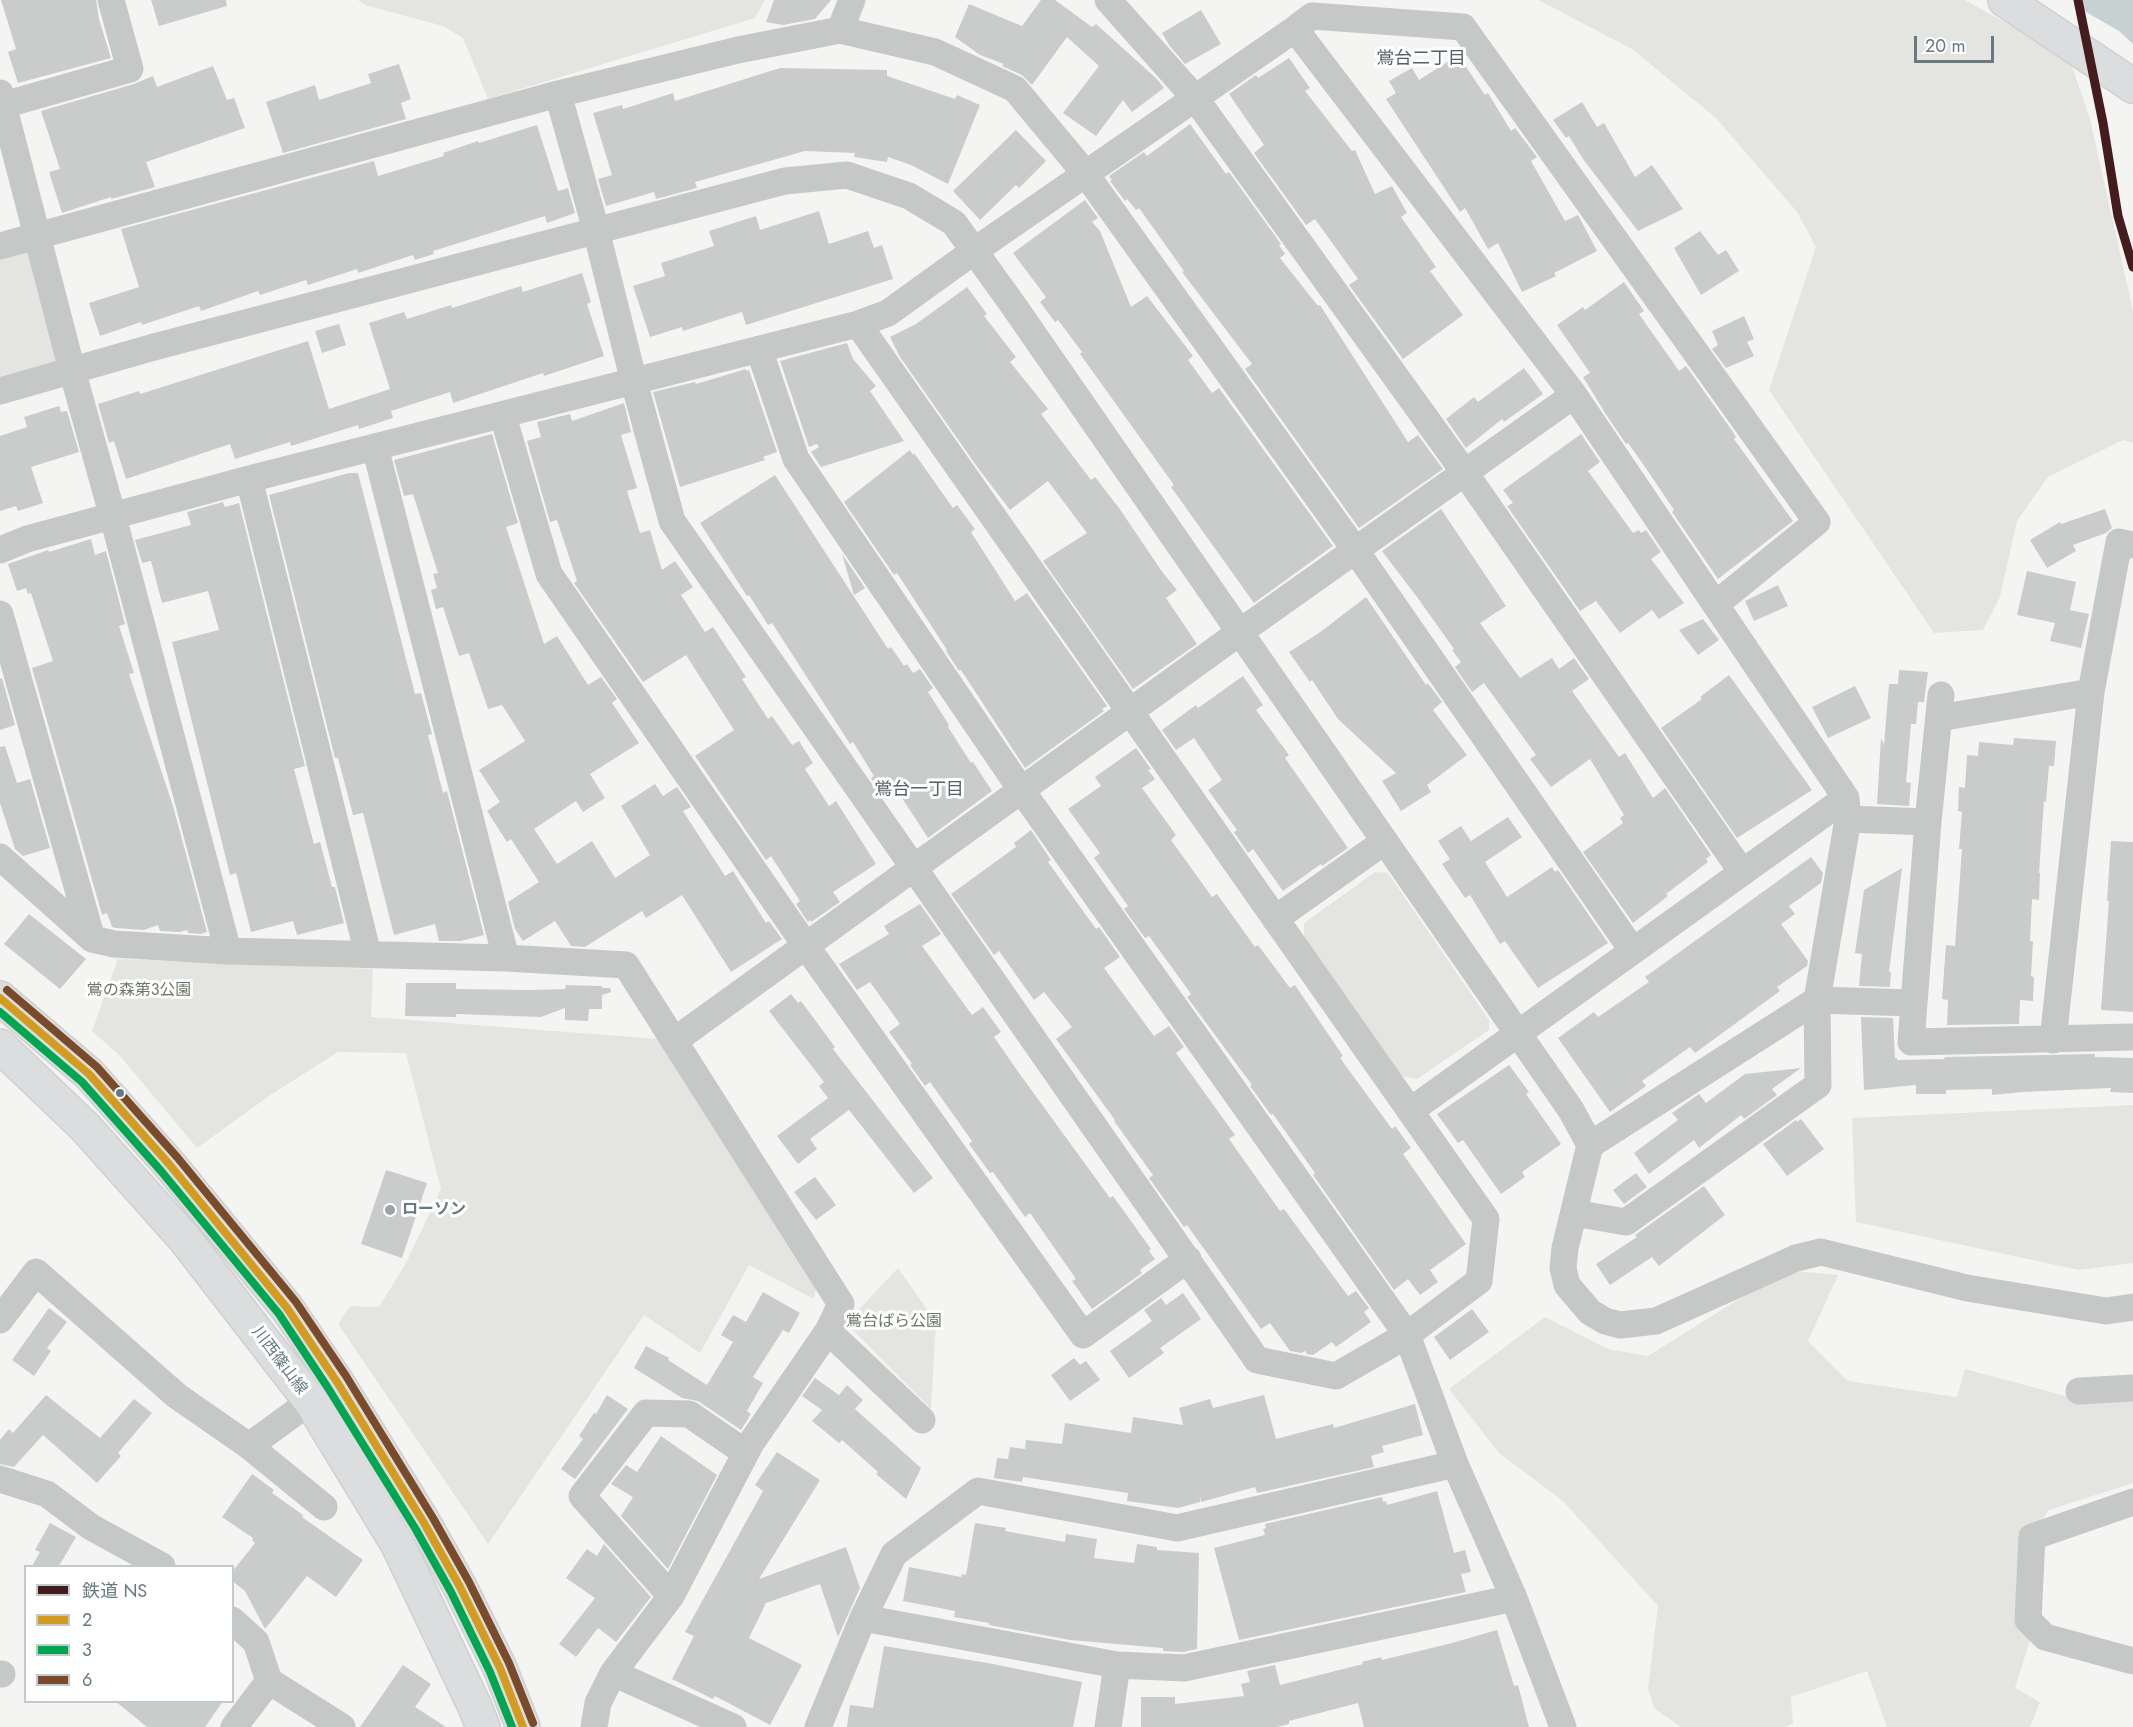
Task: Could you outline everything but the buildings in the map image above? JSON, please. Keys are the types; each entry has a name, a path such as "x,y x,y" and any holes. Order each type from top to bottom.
{"main road":[{"path":"2005,0 2133,86"},
{"name":"川西篠山線","path":"0,998 89,1074 169,1164 287,1308 337,1382 424,1523 460,1587 500,1668 523,1727"},
{"name":"川西篠山線","path":"0,1046 85,1127 184,1238 311,1402 398,1545 483,1727"}],"street":[{"path":"111,0 130,69 1,101 228,951"},
{"path":"840,30 852,0"},
{"path":"1108,0 1195,98 1465,473 1742,872"},
{"path":"0,550 27,539 249,479 759,350 858,324 888,313 974,250 1312,16 1463,27 1817,522 1716,604"},
{"path":"1295,29 1574,395 1716,604 1847,809 1817,1000 1818,1085 1626,1222 1574,1213"},
{"path":"0,246 558,94 738,50 840,30 935,52 1015,89 1085,173 1356,551 1633,951"},
{"path":"558,94 672,521 1257,1360 1336,1376 1407,1335 1479,1281 1486,1219 858,324"},
{"path":"0,391 785,181 847,176 909,196 954,223 974,250 1571,1110 1590,1145 1566,1248 1564,1277 1577,1298 1590,1312 1605,1321 1620,1325 1656,1321 1796,1258 1821,1252 1967,1288 2106,1311 2133,1307"},
{"path":"759,350 796,459 1022,791 1407,1335 1455,1464 1514,1598 1563,1727"},
{"path":"674,1041 1240,632 1574,395"},
{"path":"503,416 549,574 806,946 1083,1335 1188,1259"},
{"path":"375,447 506,958"},
{"path":"249,479 368,954"},
{"path":"2053,1040 2091,692 2118,542 2133,545"},
{"path":"0,614 92,939"},
{"path":"2091,692 1940,706 1928,822 1911,1042 2133,1037"},
{"path":"1410,1111 1742,872 1847,809 1928,822"},
{"path":"1275,919 1385,841"},
{"path":"0,857 92,939 114,944 228,951 506,958 626,965 841,1304 828,1331 746,1453 671,1596 613,1673 598,1703 594,1727"},
{"path":"1590,1145 1817,1000 1913,1003"},
{"path":"0,1320 36,1272 177,1396 249,1446 324,1508"},
{"path":"828,1331 922,1420"},
{"path":"249,1446 337,1382"},
{"path":"2079,1391 2133,1388"},
{"path":"671,1596 582,1496 646,1413 689,1414 746,1453"},
{"path":"818,1727 863,1618 894,1554 978,1491 1177,1528 1455,1464"},
{"path":"0,1479 47,1494 92,1527 160,1565"},
{"path":"2133,1502 2032,1538 2028,1620 2045,1637 2133,1661"},
{"path":"863,1618 1117,1665 1184,1668 1514,1598"},
{"path":"234,1622 256,1642 269,1681 342,1727"},
{"path":"1108,1727 1117,1665"},
{"path":"613,1673 733,1727"},
{"path":"234,1727 269,1681"}],"green space":[{"path":"358,0 765,0 755,18 488,99 463,38 443,26 365,5"},
{"path":"1538,0 1965,0 2069,58 2090,119 2133,311 2133,443 2123,440 2048,477 2017,521 2000,597 1983,630 1934,633 1769,390 1816,247 1797,212 1716,118 1632,49"},
{"path":"37,236 72,370 0,392 0,246"},
{"path":"1375,872 1388,873 1489,1020 1489,1030 1417,1079 1401,1076 1304,940 1304,923"},
{"name":"鴬の森第3公園","path":"118,959 373,969 371,1017 659,1039 817,1282 814,1299 749,1265 700,1353 644,1315 488,1544 338,1324 350,1306 379,1307 405,1265 441,1189 406,1053 338,1052 272,1094 197,1148 120,1056 92,1031"},
{"path":"2133,1105 2133,1263 2079,1270 1856,1222 1852,1118"},
{"name":"鴬台ばら公園","path":"898,1268 936,1322 931,1409 846,1323"},
{"path":"1785,1270 1838,1275 1808,1341 1848,1381 1957,1397 1965,1369 2077,1399 2133,1399 2133,1483 2049,1510 2022,1548 2030,1640 2015,1688 2040,1702 2030,1727 1887,1727 1867,1671 1791,1697 1793,1724 1784,1727 1681,1727 1654,1708 1648,1689 1658,1606 1563,1501 1499,1453 1449,1389 1545,1317 1608,1349 1648,1356"}],"shaded area":[{"path":"2076,0 2133,0 2133,44 2119,31 2086,12"}],"rail line":[{"name":"NS","path":"2078,0 2103,123 2118,216 2133,267"}],"transit line":[{"name":"6","path":"7,990 97,1067 177,1157 296,1302 346,1376 433,1518 469,1582 509,1663 533,1723"},
{"name":"2","path":"0,998 89,1074 169,1164 287,1308 337,1382 424,1523 460,1587 500,1668 523,1727"},
{"name":"3","path":"0,1012 82,1082 161,1171 279,1314 415,1528 451,1592 490,1672 512,1727"}],"place":[{"name":"ローソン","path":"390,1210"}],"district":[{"name":"鴬台二丁目","path":"1421,60"},
{"name":"鴬台一丁目","path":"919,791"}]}
